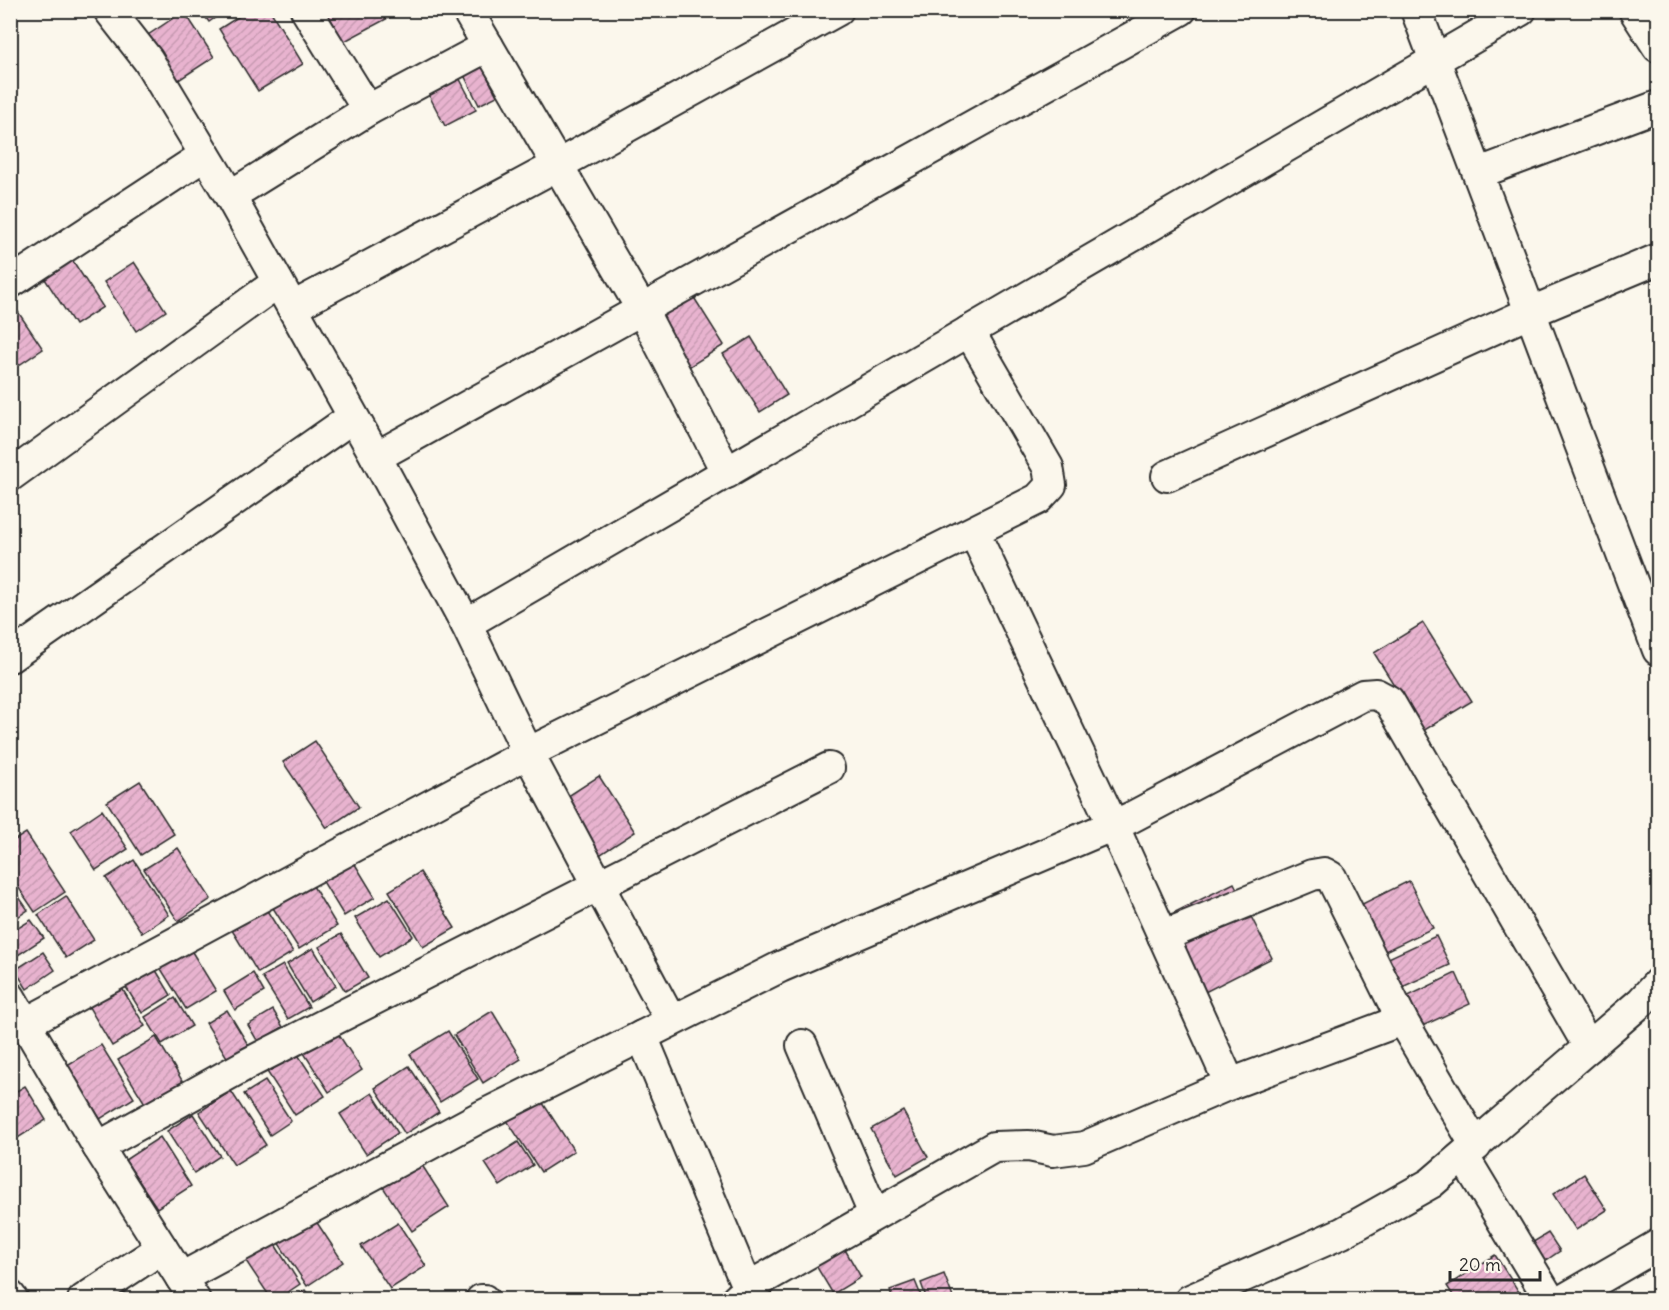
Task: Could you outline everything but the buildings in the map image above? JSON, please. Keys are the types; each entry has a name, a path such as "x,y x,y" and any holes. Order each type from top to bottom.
{"street":[{"path":"109,10 148,60 230,196 376,457 466,624 528,753 671,1021"},
{"path":"306,10 368,110"},
{"path":"467,10 556,166 641,308 727,473"},
{"path":"10,476 285,294 556,166 838,10"},
{"path":"376,457 1181,10"},
{"path":"1416,10 1659,650"},
{"path":"466,624 1521,10"},
{"path":"1634,10 1659,47"},
{"path":"230,196 368,110 488,46"},
{"path":"1479,173 1659,106"},
{"path":"10,283 205,155"},
{"path":"1167,476 1531,312 1659,259"},
{"path":"26,1023 528,753 1038,499 1051,485 1048,467 969,332"},
{"path":"10,657 353,417"},
{"path":"974,532 1113,825 1230,1084"},
{"path":"10,997 98,1147 188,1289 482,1116 780,967 1113,825 1363,695 1384,696 1389,701 1589,1047"},
{"path":"98,1147 260,1058 829,768"},
{"path":"1163,936 1324,873 1338,888 1470,1152 1550,1299"},
{"path":"1190,1299 1371,1218 1431,1183 1470,1152 1659,983"},
{"path":"642,1036 742,1294 874,1214 994,1147 1029,1146 1053,1151 1084,1147 1230,1084 1402,1020"},
{"path":"802,1045 874,1214"},
{"path":"1563,1299 1659,1245"},
{"path":"83,1299 162,1248"}]}
